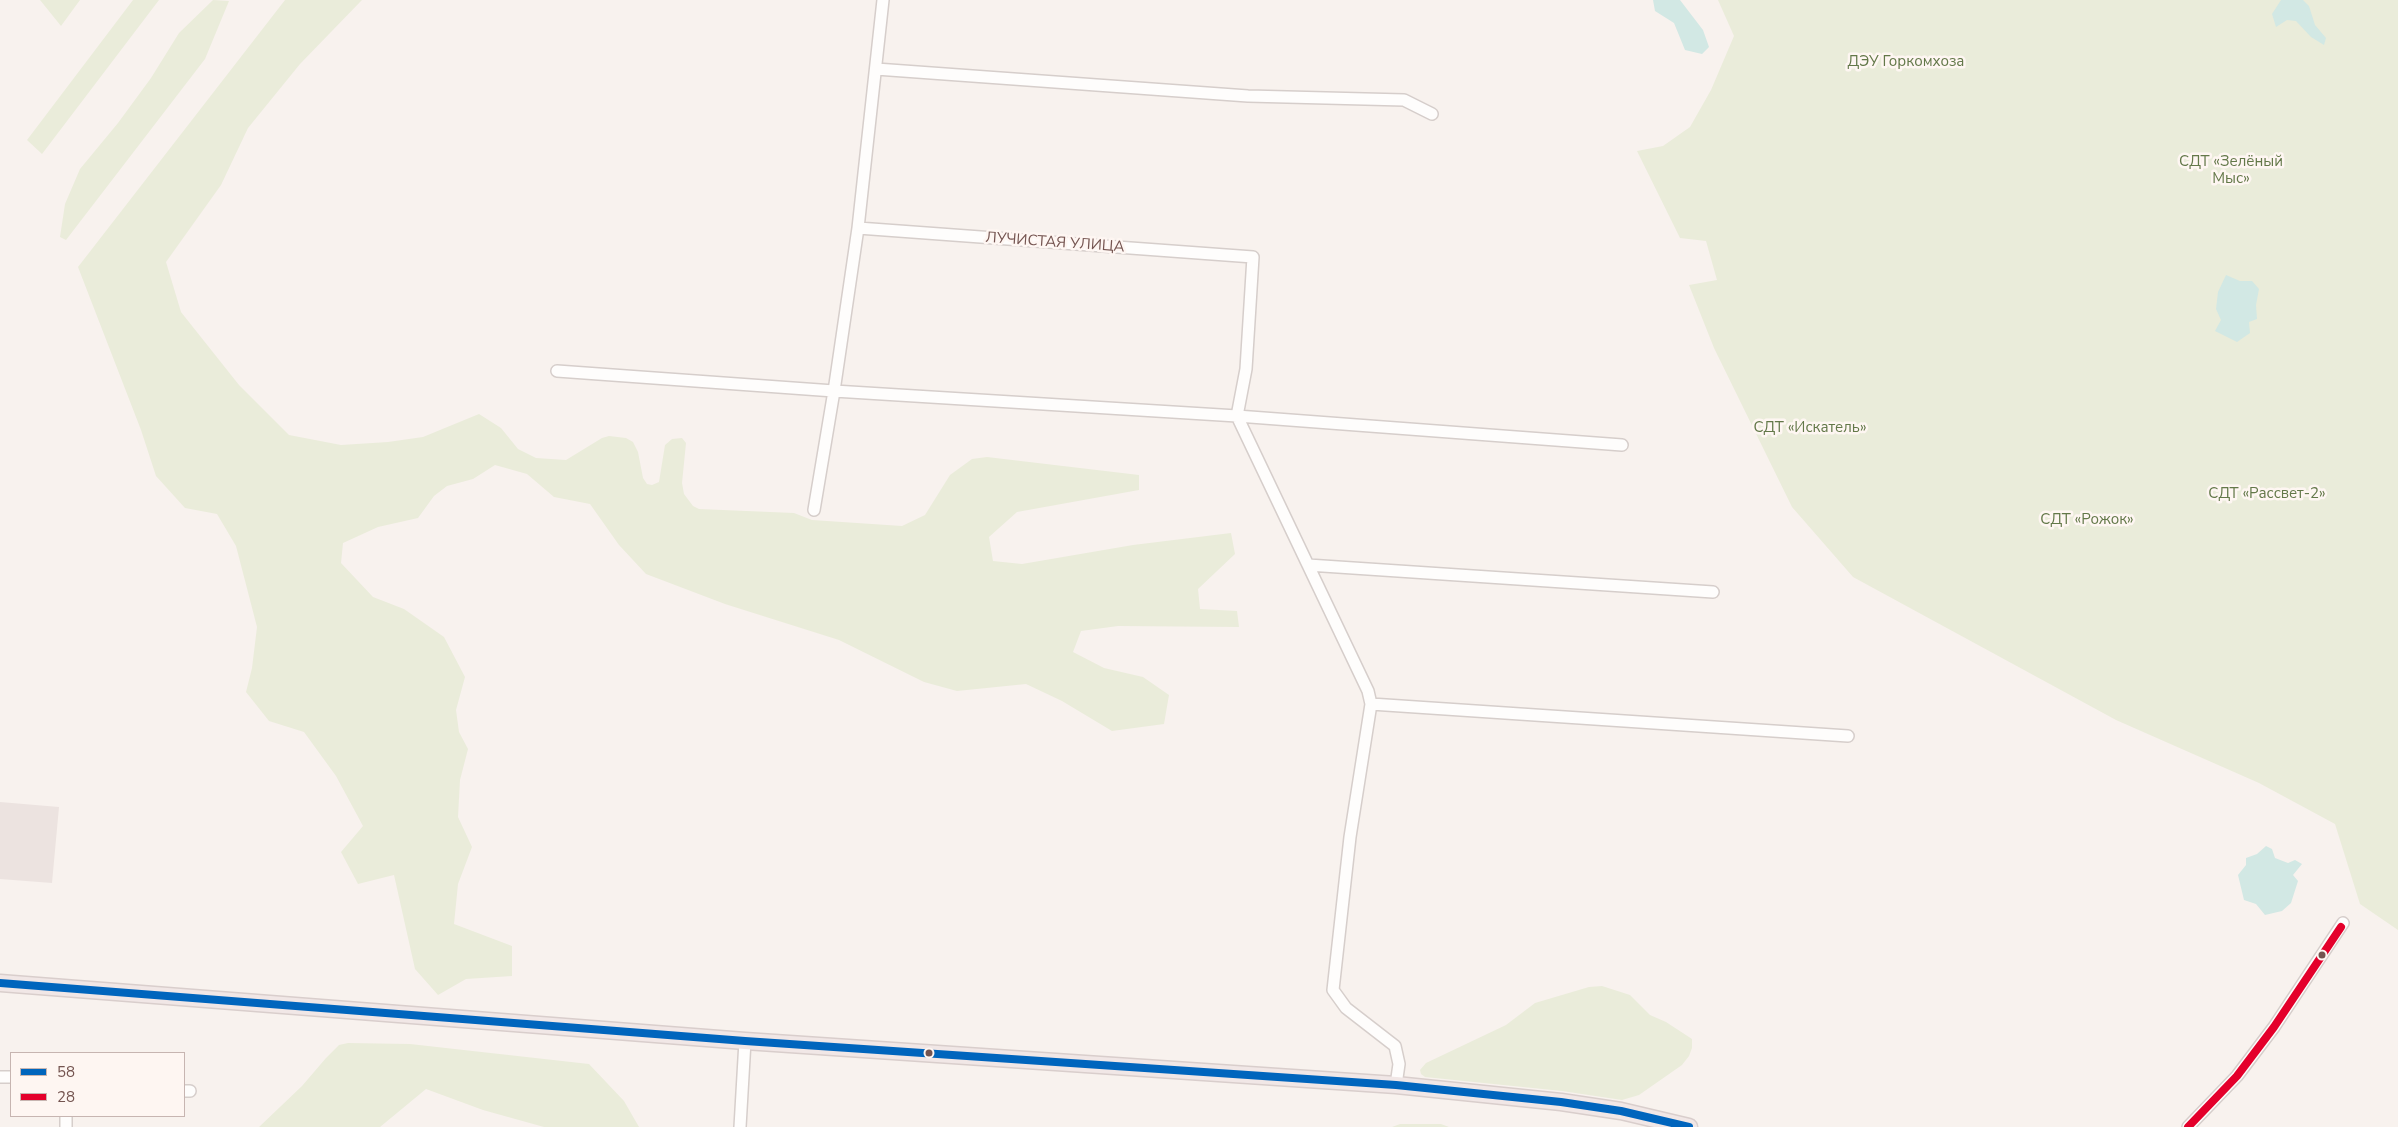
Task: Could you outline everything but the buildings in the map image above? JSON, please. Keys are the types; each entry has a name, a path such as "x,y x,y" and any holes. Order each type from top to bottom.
{"highway":[{"path":"0,983 744,1041 1396,1085 1561,1102 1621,1111 1689,1127"}],"street":[{"path":"814,510 858,228 883,0"},
{"path":"876,69 1248,96 1404,100 1432,114"},
{"name":"ЛУЧИСТАЯ УЛИЦА","path":"858,228 1253,257 1246,369 1237,416"},
{"path":"557,371 834,391 1237,416 1622,446"},
{"path":"1237,416 1368,690 1371,704 1350,837 1333,982 1334,990 1343,1005 1395,1046 1399,1064 1396,1085"},
{"path":"1308,566 1713,592"},
{"path":"1371,704 1848,736"},
{"path":"2188,1127 2237,1076 2279,1019 2344,923"},
{"path":"740,1127 744,1041"}],"shaded area":[{"path":"0,802 59,807 52,883 0,879"}],"green space":[{"path":"40,0 80,0 61,26"},
{"path":"133,0 159,0 42,154 27,140"},
{"path":"213,0 229,1 205,59 66,240 60,237 65,204 80,169 118,123 151,78 179,33"},
{"path":"285,0 362,0 300,64 248,128 221,185 166,262 181,312 239,385 289,435 341,445 388,442 423,437 479,414 501,428 518,449 536,458 566,460 602,438 609,436 626,438 633,442 638,452 643,478 647,484 652,485 659,482 665,445 672,439 682,438 686,443 682,483 684,494 693,506 699,509 794,513 812,520 902,526 925,515 950,475 972,459 987,457 1139,475 1139,490 1017,512 989,537 993,561 1022,564 1133,545 1231,533 1235,554 1198,589 1200,609 1237,611 1239,627 1118,626 1081,631 1073,652 1104,668 1143,677 1169,695 1164,724 1112,731 1062,701 1026,684 957,691 924,682 839,640 725,604 646,574 619,545 590,504 554,497 527,474 495,465 473,479 447,486 434,496 418,518 378,527 343,543 341,563 373,597 404,609 444,637 465,677 456,710 459,732 468,749 460,780 458,817 472,847 458,884 454,924 512,946 512,976 466,979 438,995 415,969 394,875 358,884 341,852 363,826 336,776 304,732 269,721 246,692 252,668 257,627 236,546 217,514 185,508 156,476 141,430 78,267"},
{"path":"1718,0 2398,0 2398,930 2360,904 2335,824 2259,783 2116,720 1853,577 1792,507 1714,348 1689,285 1717,280 1706,241 1680,238 1637,151 1663,146 1690,127 1711,90 1734,36"},
{"path":"1602,986 1630,995 1650,1015 1666,1022 1692,1039 1692,1048 1689,1056 1682,1065 1639,1095 1622,1100 1562,1091 1425,1077 1421,1074 1420,1070 1426,1063 1506,1025 1535,1003 1589,987"},
{"path":"348,1043 410,1044 589,1064 624,1101 639,1127 544,1127 483,1110 426,1089 380,1127 259,1127 302,1086 339,1045"},
{"path":"1400,1124 1441,1124 1449,1127 1392,1127"}],"water":[{"path":"1653,0 1680,0 1703,30 1709,47 1702,54 1685,50 1674,23 1655,11"},
{"path":"2281,0 2303,0 2309,6 2315,25 2326,38 2324,45 2311,37 2296,21 2287,20 2276,27 2272,14"},
{"path":"2226,275 2240,281 2252,281 2259,289 2256,305 2257,319 2249,322 2250,333 2237,342 2215,331 2221,320 2216,309 2218,292"},
{"path":"2266,846 2272,849 2275,858 2288,863 2295,860 2302,864 2293,875 2298,881 2291,903 2282,911 2265,915 2256,904 2244,900 2238,875 2246,865 2246,858 2257,854"}],"transit line":[{"name":"28","path":"2188,1127 2237,1076 2274,1027 2341,927"},
{"name":"58","path":"0,983 745,1041 1396,1085 1561,1102 1621,1111 1689,1127"}],"park label":[{"name":"ДЭУ Горкомхоза","path":"1906,62"},
{"name":"СДТ «Зелёный Мыс»","path":"2231,170"},
{"name":"СДТ «Искатель»","path":"1810,428"},
{"name":"СДТ «Рассвет-2»","path":"2267,494"},
{"name":"СДТ «Рожок»","path":"2087,520"}]}
